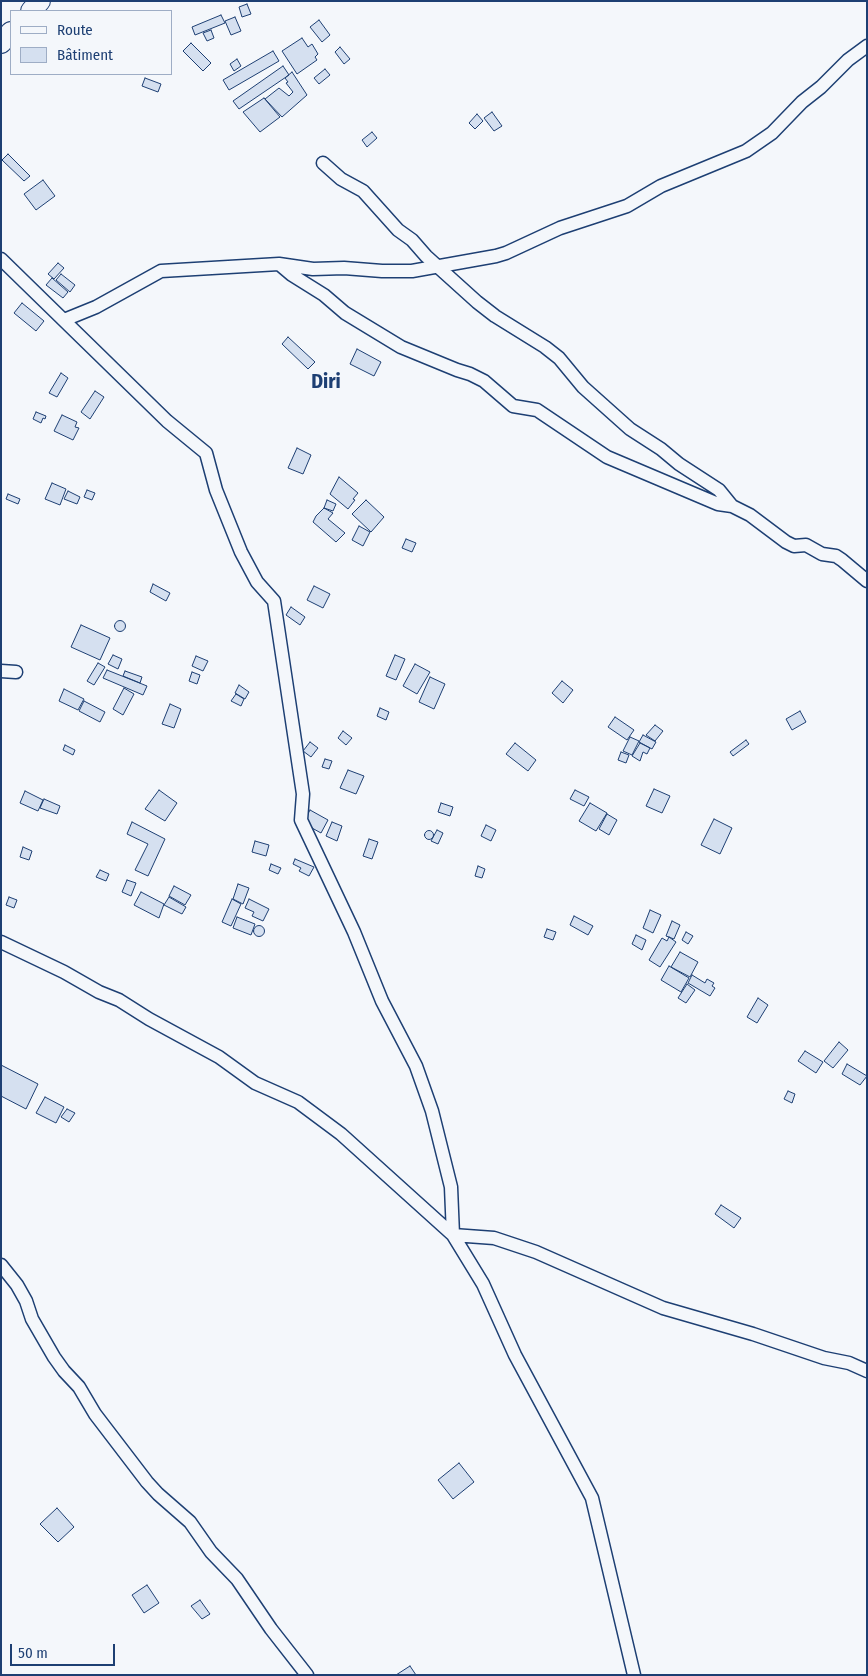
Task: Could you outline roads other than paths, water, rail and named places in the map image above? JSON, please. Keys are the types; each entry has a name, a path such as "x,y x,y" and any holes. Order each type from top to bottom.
{"main road":[{"path":"31,10 40,1"},
{"path":"1,43 10,33"}],"street":[{"path":"64,320 96,307 161,271 279,264 313,269 344,268 399,272 506,253 560,228 627,206 661,186 746,151 772,132 848,60 867,46"},
{"path":"323,164 341,180 362,191 392,224 412,240 426,256 489,312 545,347 559,358 583,387 610,412 679,464 720,490 732,506 750,515 794,546 806,545 822,554 836,556 867,581"},
{"path":"1,258 167,421 206,453 216,490 241,552 257,582 274,601 303,794 301,820 354,932 382,1002 416,1066 432,1111 450,1187 453,1235"},
{"path":"279,264 292,275 324,295 345,313 401,347 484,381 513,406 537,410 606,457 718,504 732,506"},
{"path":"1,671 16,672"},
{"path":"1,942 119,1000 149,1019 219,1057 255,1083 298,1102 341,1134 453,1235 483,1284 515,1355 592,1498 634,1675"},
{"path":"453,1235 494,1238 536,1252 663,1308 753,1334 824,1358 849,1363 867,1371"},
{"path":"1,1265 26,1301 32,1319 54,1357 79,1387 95,1414 147,1482 190,1522 211,1552 237,1579 270,1630 307,1675"}],"district":[{"name":"Diri","path":"326,382"}]}
